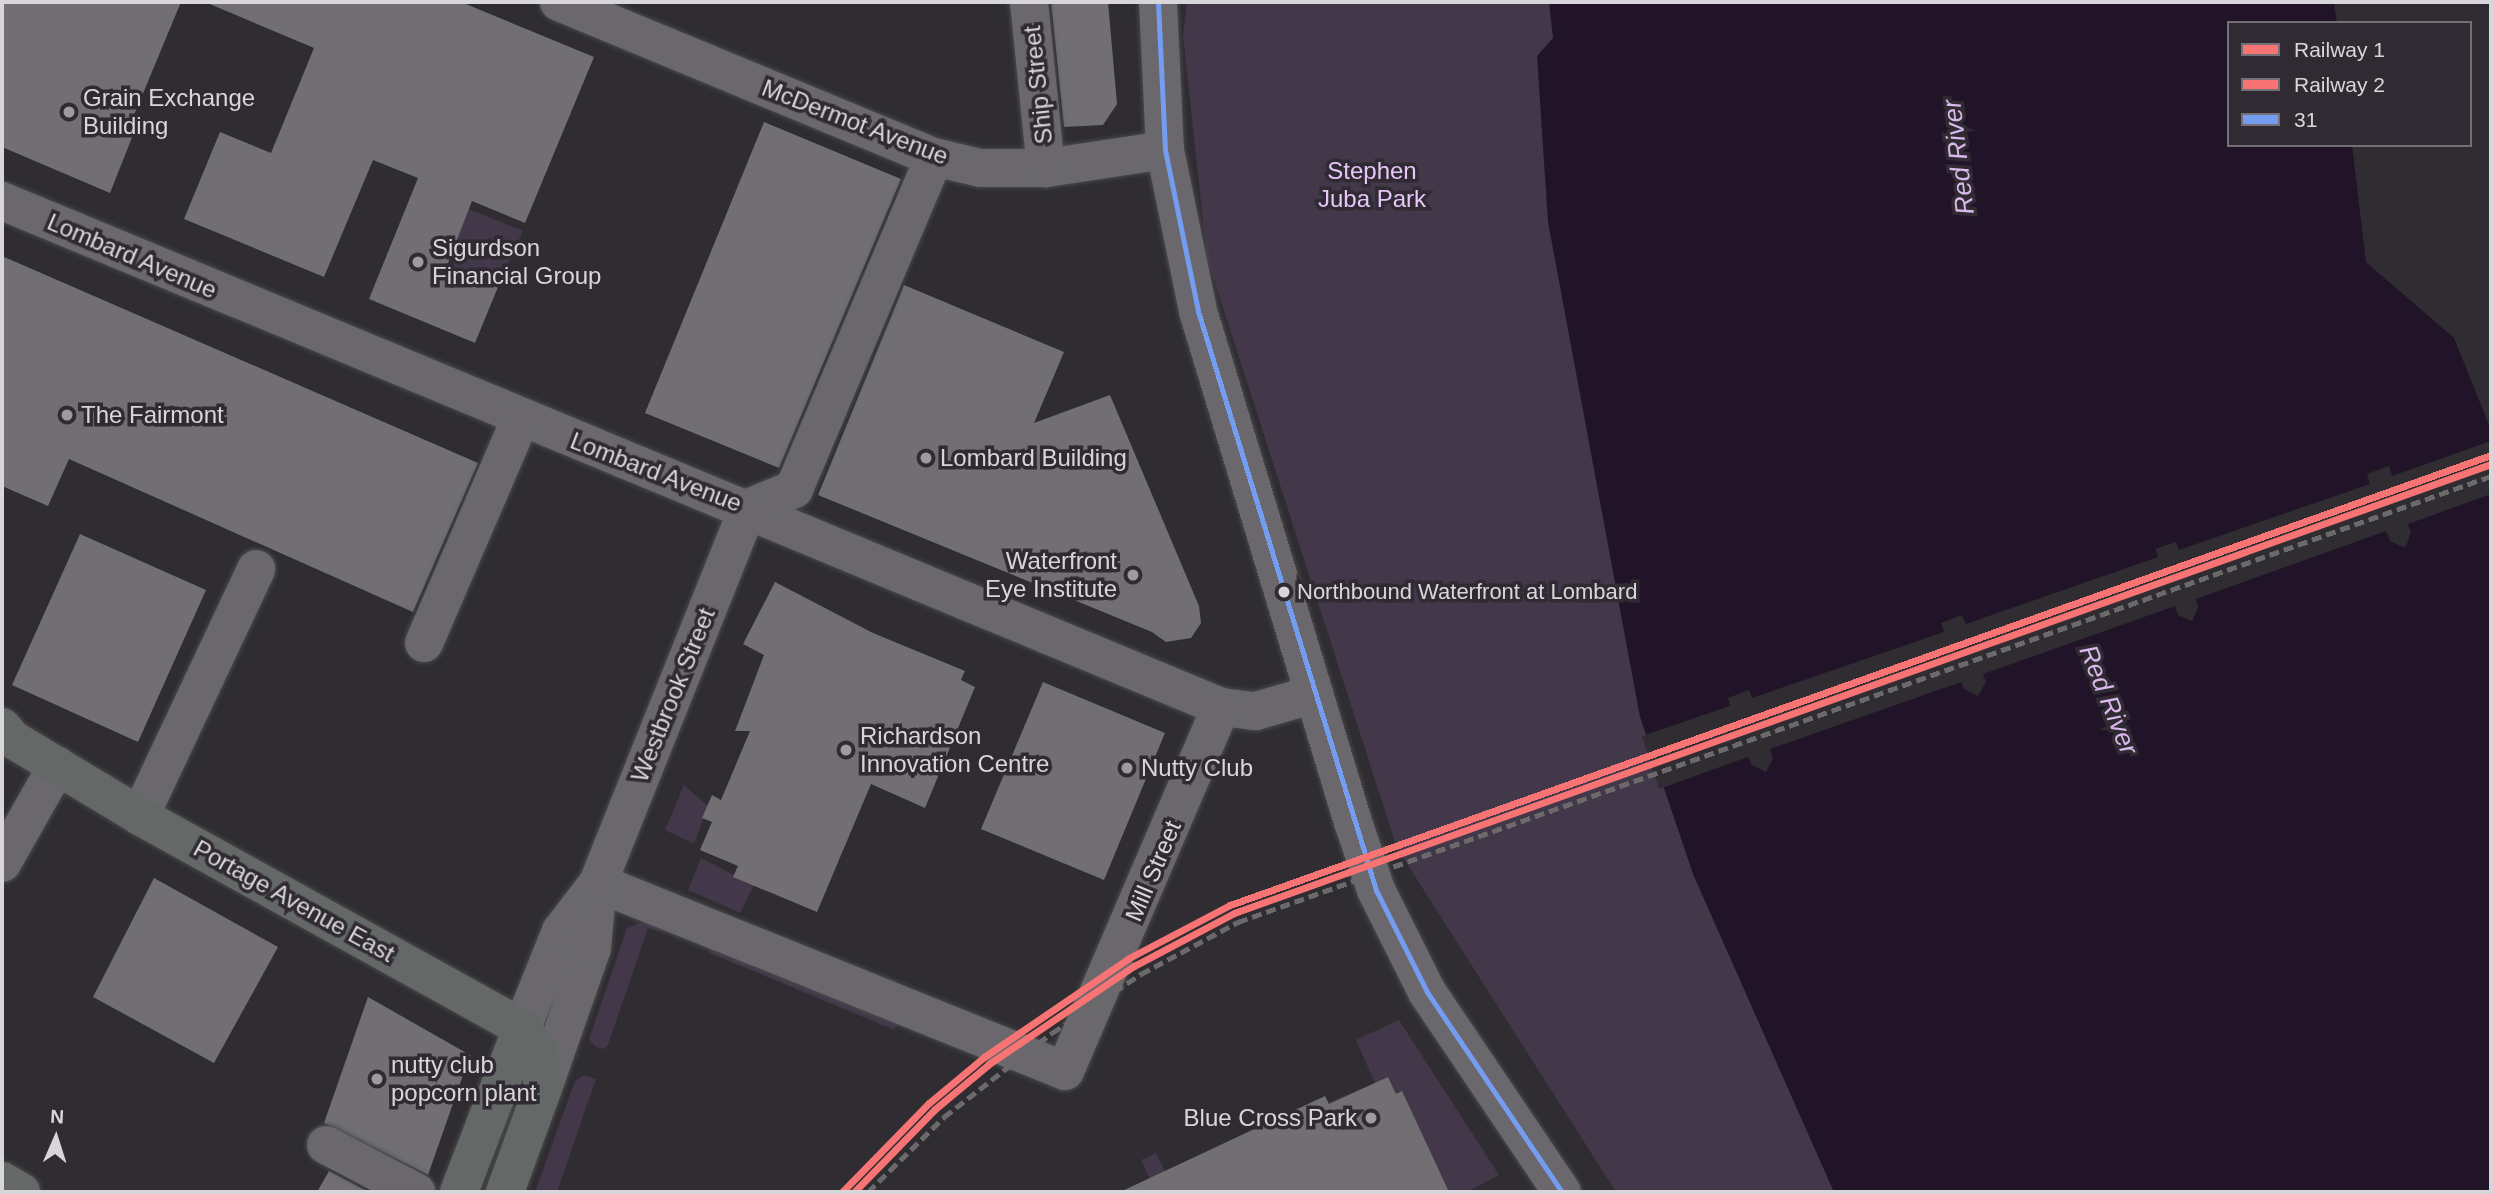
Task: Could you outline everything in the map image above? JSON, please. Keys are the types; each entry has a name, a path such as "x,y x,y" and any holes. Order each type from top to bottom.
{"main road":[{"name":"Portage Avenue East","path":"5,734 140,816 522,1028"},
{"path":"522,1028 538,1052 542,1088"},
{"name":"Westbrook Street","path":"459,1192 522,1028"},
{"name":"Westbrook Street","path":"505,1192 542,1088"},
{"path":"2,1181 21,1192"}],"street":[{"name":"McDermot Avenue","path":"559,2 934,157 980,168 1046,168 1165,150"},
{"name":"Ship Street","path":"1029,2 1046,168"},
{"path":"1158,2 1165,150 1198,311 1364,856 1400,943 1427,992 1562,1192"},
{"path":"748,508 794,489 934,157"},
{"name":"Lombard Avenue","path":"2,201 521,418 748,508 1221,707 1256,711 1315,694"},
{"path":"424,643 521,418"},
{"name":"Westbrook Street","path":"522,1028 561,931 598,883 748,508"},
{"path":"140,816 256,569"},
{"name":"Mill Street","path":"598,883 1065,1071 1221,707"},
{"path":"2,863 57,766"},
{"name":"Westbrook Street","path":"542,1088 592,948 598,883"},
{"path":"326,1145 416,1192"}],"green space":[{"name":"Stephen Juba Park","path":"1187,2 1549,2 1693,874 1834,1192 1616,1192 1397,848 1207,258 1183,35"},
{"path":"469,209 523,231 498,287 455,269 451,256"},
{"path":"684,785 708,806 694,844 665,830"},
{"path":"701,858 754,885 740,913 688,890"},
{"path":"657,917 675,930 674,934 648,928 608,1045 603,1049 596,1047 589,1039 627,928"},
{"path":"711,941 898,1017 898,1025 894,1030 710,953"},
{"name":"Blue Cross Park","path":"1399,1020 1499,1175 1467,1192 1121,1192 1150,1179 1141,1160 1156,1153 1165,1171 1375,1083 1356,1040"},
{"path":"584,1075 596,1079 557,1192 535,1192 575,1081"}],"water":[{"name":"Red River","path":"1549,2 2334,2 2337,21 2227,21 2227,147 2352,147 2366,262 2454,338 2491,430 2491,1192 1834,1192 1693,874 1640,717 1548,222 1537,56 1553,38"}],"pier":[{"path":"2491,441 2491,494 2408,524 2411,533 2405,548 2390,541 2386,531 2196,599 2198,607 2192,621 2178,615 2175,606 1983,674 1986,682 1978,696 1964,689 1961,682 1770,749 1773,758 1766,772 1752,765 1748,757 1659,789 1642,736 1730,706 1728,698 1749,690 1752,698 1944,632 1941,623 1962,615 1966,624 2158,557 2155,549 2176,542 2179,550 2370,484 2367,474 2389,466 2392,476"}],"building":[{"name":"Grain Exchange Building","path":"2,2 181,2 129,127 135,130 110,193 2,147"},
{"path":"205,2 461,2 594,57 525,223 472,201 447,266 498,287 475,343 369,299 418,178 373,160 324,277 184,219 220,132 271,153 314,48"},
{"path":"1051,2 1108,2 1117,104 1103,125 1064,127"},
{"path":"764,122 901,179 779,468 645,413"},
{"path":"2,256 478,463 413,612 69,459 48,506 2,486"},
{"path":"904,285 1064,352 1034,423 1110,395 1199,606 1201,623 1191,638 1166,642 1152,632 818,495"},
{"path":"80,534 206,590 138,742 12,685"},
{"name":"Richardson Innovation Centre","path":"775,582 873,633 965,671 961,680 975,687 925,808 871,784 817,912 733,877 738,866 700,850 712,822 702,818 712,795 721,800 750,731 735,731 764,655 743,644"},
{"path":"1043,682 1165,733 1104,880 981,829"},
{"path":"154,878 278,947 214,1063 93,997"},
{"name":"nutty club popcorn plant","path":"368,997 470,1055 428,1175 324,1123"},
{"name":"Blue Cross Park","path":"1388,1077 1396,1094 1402,1091 1449,1192 1120,1192 1325,1096 1329,1104"},
{"path":"329,1171 369,1192 317,1192"}],"railway":[{"path":"868,1192 944,1117 1052,1033 1141,974 1238,922 2491,476"}],"rail line":[{"name":"1","path":"842,1192 929,1103 984,1057 1129,958 1230,905 2491,455"},
{"name":"2","path":"854,1192 935,1109 989,1064 1134,966 1234,913 2491,464"}],"transit line":[{"name":"31","path":"1158,2 1165,150 1198,311 1376,890 1427,992 1562,1192"}],"place":[{"name":"Grain Exchange Building","path":"69,112"},
{"name":"Sigurdson Financial Group","path":"418,262"},
{"name":"The Fairmont","path":"67,415"},
{"name":"Lombard Building","path":"926,458"},
{"name":"Waterfront Eye Institute","path":"1133,575"},
{"name":"Northbound Waterfront at Lombard","path":"1284,592"},
{"name":"Richardson Innovation Centre","path":"846,750"},
{"name":"Nutty Club","path":"1127,768"},
{"name":"nutty club popcorn plant","path":"377,1079"},
{"name":"Blue Cross Park","path":"1371,1118"}]}
